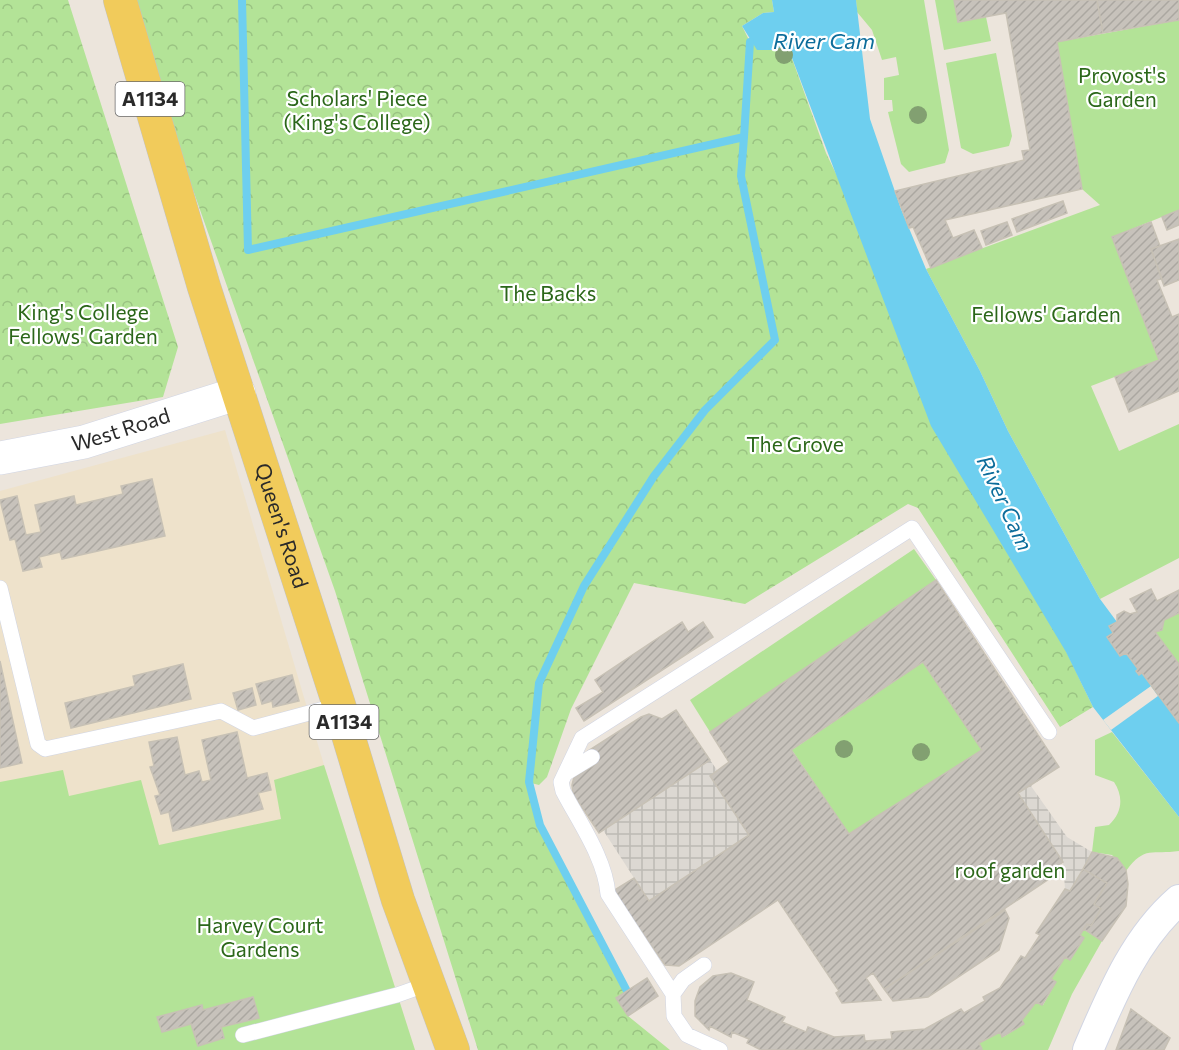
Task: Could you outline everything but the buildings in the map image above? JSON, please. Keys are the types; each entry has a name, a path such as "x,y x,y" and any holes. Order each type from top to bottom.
{"main road":[{"name":"Queen's Road","path":"120,0 204,287 339,705 398,900 431,983 453,1050"}],"street":[{"name":"West Road","path":"0,458 84,442 239,393"},
{"path":"1088,1050 1113,994 1141,944 1179,900"}],"lane":[{"path":"674,994 608,894 607,881 592,846 563,791 561,782 582,738 912,528 1049,732"},
{"path":"0,588 38,744 45,749 221,711 252,728 339,705"},
{"path":"566,773 592,757"},
{"path":"704,964 683,980 674,994 674,1016 687,1035 720,1050"},
{"path":"243,1035 397,995 431,983"}],"shaded area":[{"path":"225,430 324,765 415,1050 0,1050 0,491"},
{"path":"928,638 1009,774 1047,749 1059,767 1031,786 1067,837 1092,852 1070,891 1065,889 1063,862 1018,794 896,832 739,842 649,901 603,830 710,760 717,770 710,776 749,835 767,745","holes":["923,662 982,750 849,834 792,750"]}],"green space":[{"name":"King's College Fellows' Garden","path":"0,0 68,0 178,347 163,397 0,424"},
{"name":"The Backs","path":"132,0 772,0 774,12 763,13 742,26 750,42 789,50 826,153 1093,707 1060,727 918,508 908,504 745,604 634,583 571,709 547,777 539,785 531,783 541,825 627,991 616,998 628,1016 670,1050 478,1050 335,591 182,159"},
{"path":"856,0 924,0 949,150 945,163 909,172 901,164 888,112 893,111 892,100 884,100 884,78 899,75 896,57 882,60 872,30 857,12"},
{"path":"935,0 954,0 958,22 986,17 991,41 944,50"},
{"path":"1179,20 1179,210 1112,237 1159,360 1091,386 1119,451 1179,424 1179,558 1100,599 1008,431 980,371 926,269 1100,205 1082,189 1057,42"},
{"path":"996,53 1012,136 1009,146 973,154 961,148 946,63"},
{"path":"914,549 936,580 710,732 690,700"},
{"path":"1179,613 1179,664 1155,632 1164,620"},
{"path":"923,662 982,750 849,834 791,750"},
{"path":"1112,732 1179,817 1179,851 1144,854 1138,857 1126,871 1112,855 1092,852 1095,827 1109,825 1117,815 1120,805 1119,793 1114,782 1095,775 1095,740"},
{"name":"Harvey Court Gardens","path":"324,765 415,1050 0,1050 0,782 63,770 69,796 141,780 159,845 281,819 274,780"},
{"path":"1083,929 1102,941 1072,994 1048,1050 979,1050 982,1048 979,1043 1000,1032 1003,1037 1024,1024 1022,1020 1036,1002 1043,1005 1056,982 1051,979 1065,957 1071,959 1083,938 1080,935"}],"water":[{"name":"River Cam","path":"772,0 856,0 870,119 901,209 926,269 980,371 1008,431 1100,599 1117,622 1109,626 1113,633 1107,637 1126,653 1138,669 1136,671 1139,675 1142,673 1179,723 1179,817 1093,707 1066,652 931,426 789,50 757,50 742,26 763,13 774,12"}],"pier":[{"path":"1151,686 1158,696 1111,730 1103,720"}],"waterway":[{"path":"242,0 248,250 744,137 750,42"},
{"path":"627,991 540,825 529,782 539,683 584,586 654,476 705,410 775,340 741,176 744,137"}],"park label":[{"name":"Provost's Garden","path":"1122,88"},
{"name":"Scholars' Piece (King's College)","path":"357,111"},
{"name":"Fellows' Garden","path":"1046,315"},
{"name":"The Grove","path":"795,445"},
{"name":"roof garden","path":"1010,871"}]}
